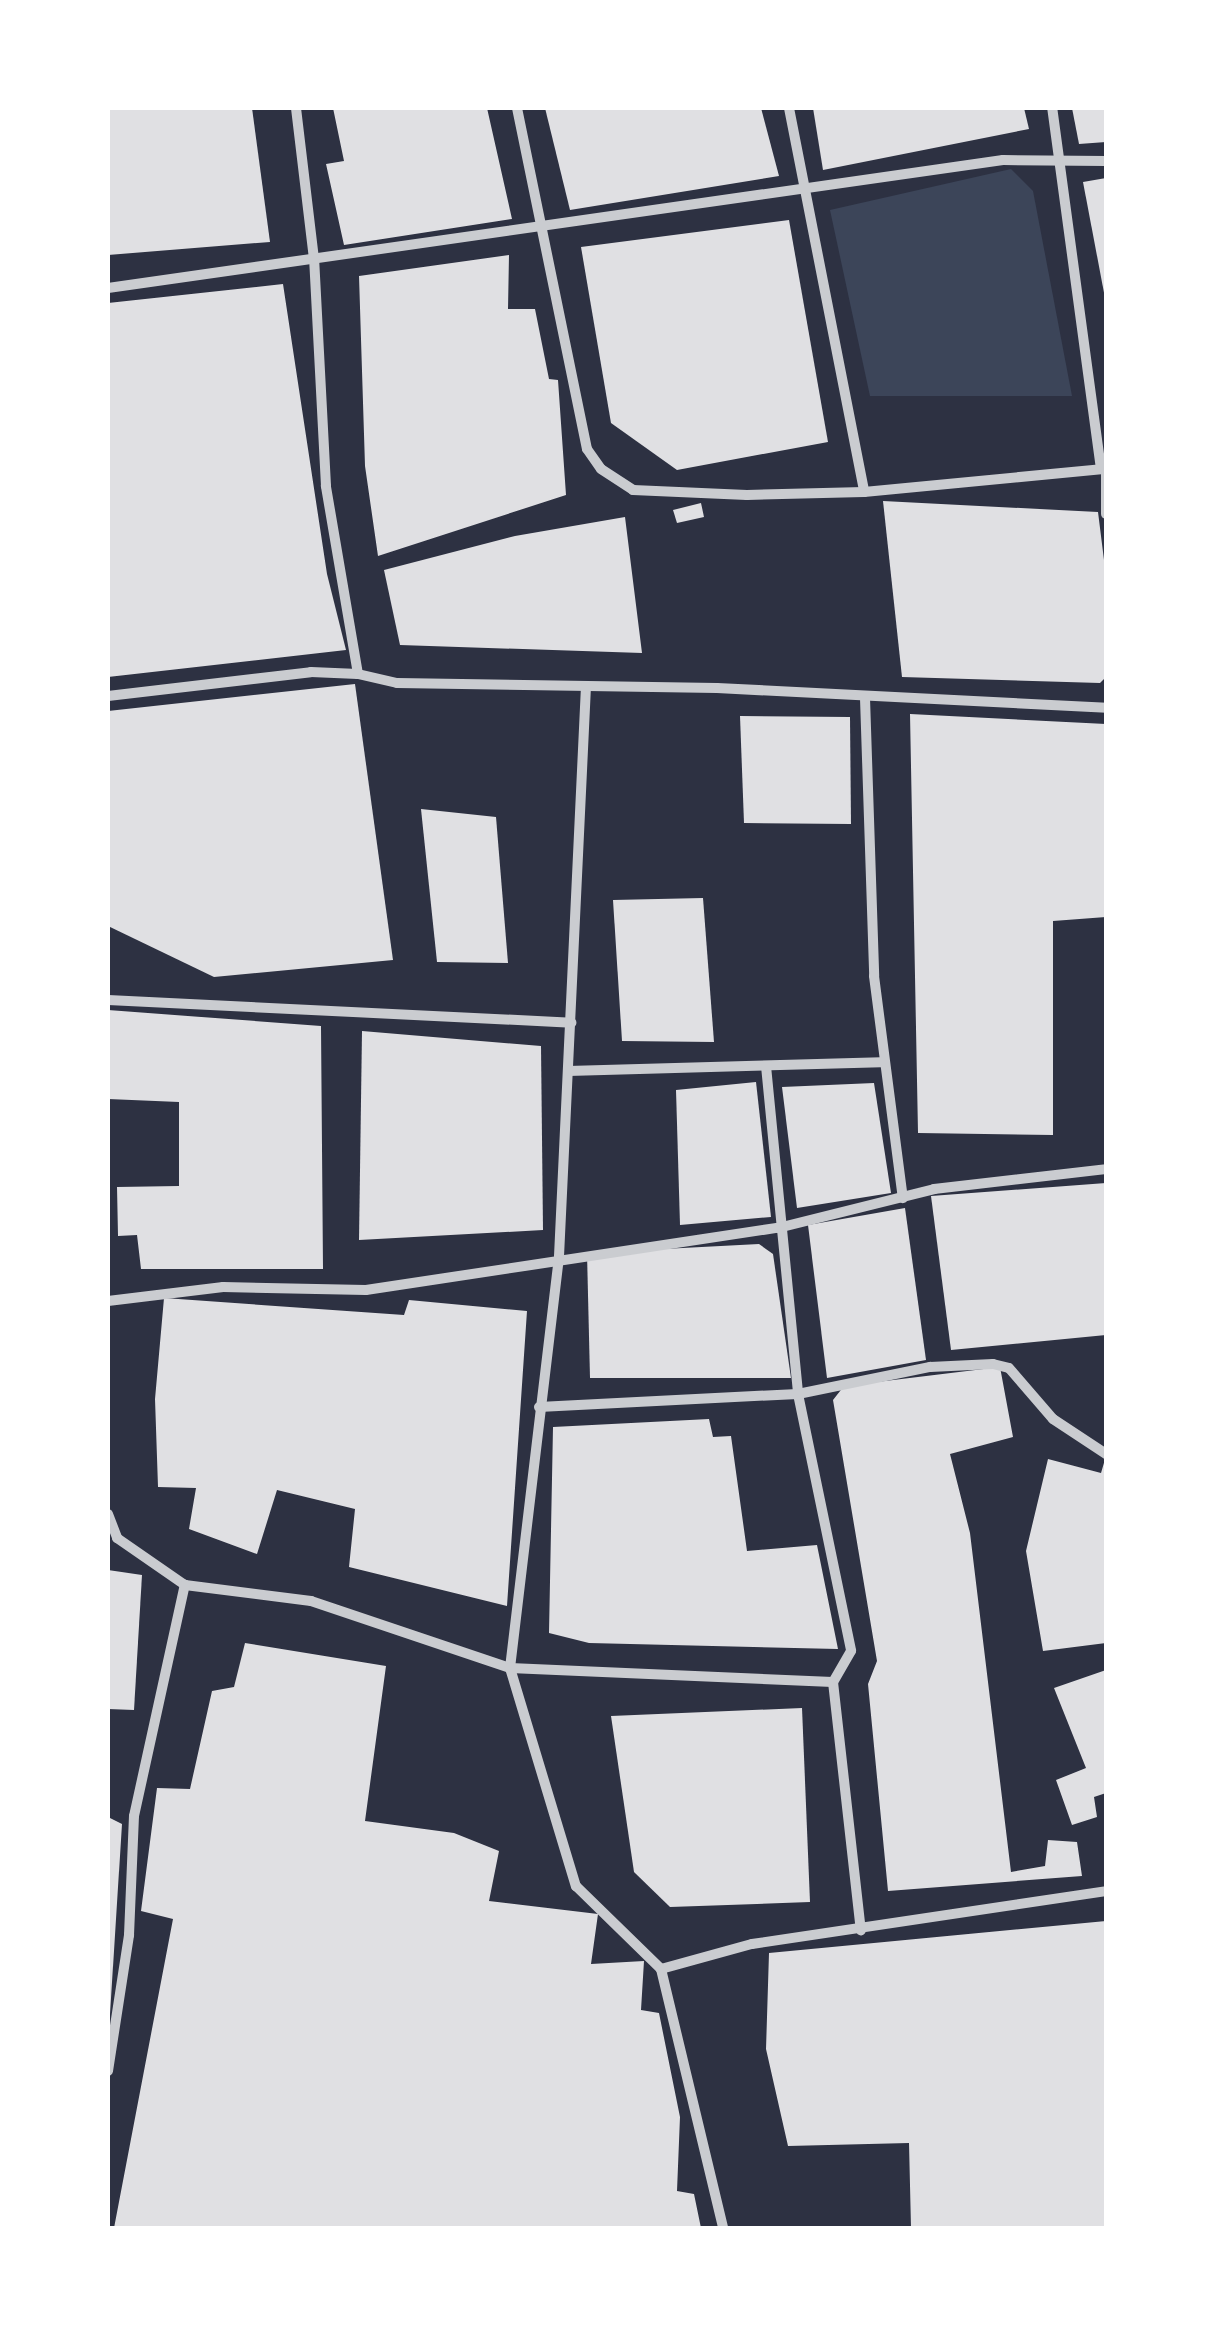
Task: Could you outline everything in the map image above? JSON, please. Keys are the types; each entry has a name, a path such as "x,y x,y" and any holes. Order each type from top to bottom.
{"street":[{"path":"296,108 314,260 326,486 358,674"},
{"path":"517,108 587,449 616,481 633,490 716,495 864,492 1104,469"},
{"path":"788,108 810,193 864,492"},
{"path":"1052,108 1104,469 1106,514"},
{"path":"108,288 540,226 810,193 1004,160 1063,164 1106,161"},
{"path":"108,696 311,672 358,674 397,684 586,686 1106,708"},
{"path":"586,686 559,1257 510,1668 576,1886 661,1969 723,2228"},
{"path":"865,698 881,1062 903,1198"},
{"path":"108,1000 571,1023"},
{"path":"568,1071 881,1062"},
{"path":"766,1066 778,1228 798,1394 851,1651 833,1682 861,1930"},
{"path":"108,1301 223,1288 366,1290 559,1257 778,1228 903,1198 1024,1176 1106,1170"},
{"path":"539,1407 798,1394 930,1367 993,1364 1009,1368 1054,1420 1106,1454"},
{"path":"108,1514 112,1537 185,1585 311,1601 510,1668 833,1682"},
{"path":"108,2071 129,1935 134,1816 185,1585"},
{"path":"661,1969 752,1944 1106,1892"}],"shaded area":[{"path":"1011,169 1033,191 1072,396 870,396 830,210"}],"building":[{"path":"108,108 252,108 270,242 108,255"},
{"path":"333,108 487,108 512,219 344,245 326,164 344,161"},
{"path":"545,108 761,108 779,176 570,210"},
{"path":"813,108 1024,108 1029,129 823,170"},
{"path":"1072,108 1106,108 1106,142 1079,144"},
{"path":"1106,178 1106,298 1105,298 1083,182"},
{"path":"789,220 828,442 677,470 611,423 581,247"},
{"path":"509,255 508,309 535,309 549,379 558,380 566,495 378,556 365,466 359,276"},
{"path":"283,284 327,574 346,650 108,677 108,303"},
{"path":"883,501 1098,512 1106,576 1106,677 1100,683 902,677"},
{"path":"701,503 704,517 677,523 673,510"},
{"path":"625,517 642,653 400,645 384,570 515,536"},
{"path":"355,684 393,960 214,977 108,926 108,711"},
{"path":"910,714 1106,724 1106,917 1053,921 1053,1135 918,1133"},
{"path":"740,716 850,717 851,824 744,823"},
{"path":"421,809 496,817 508,963 437,962"},
{"path":"703,898 714,1042 622,1041 613,900"},
{"path":"108,1010 321,1026 323,1269 141,1269 137,1235 118,1236 117,1187 179,1186 179,1102 108,1099"},
{"path":"362,1031 541,1046 543,1230 359,1240"},
{"path":"756,1082 771,1217 680,1225 676,1090"},
{"path":"874,1083 891,1193 797,1208 782,1087"},
{"path":"1106,1183 1106,1335 951,1350 931,1196"},
{"path":"905,1208 926,1360 827,1378 808,1225"},
{"path":"759,1244 773,1254 791,1378 590,1378 587,1253"},
{"path":"164,1298 404,1315 409,1300 527,1311 507,1606 349,1567 355,1509 277,1490 257,1554 189,1529 196,1488 158,1487 155,1399"},
{"path":"1000,1367 1013,1437 950,1454 970,1533 1011,1872 1045,1866 1048,1840 1077,1842 1082,1876 888,1891 868,1684 877,1661 833,1400 844,1386"},
{"path":"709,1419 713,1437 731,1436 747,1551 817,1545 838,1649 589,1643 549,1633 553,1427"},
{"path":"1106,1456 1106,1643 1043,1651 1026,1551 1048,1459 1101,1473"},
{"path":"108,1570 142,1575 134,1710 108,1709"},
{"path":"245,1643 386,1666 365,1821 454,1833 499,1851 489,1901 598,1914 591,1964 644,1961 641,2010 659,2013 680,2117 677,2191 694,2194 701,2228 114,2228 173,1919 141,1911 157,1788 190,1789 212,1691 234,1687"},
{"path":"1106,1670 1106,1793 1094,1797 1097,1817 1072,1825 1056,1780 1086,1768 1054,1688"},
{"path":"802,1708 810,1902 670,1907 634,1872 611,1716"},
{"path":"108,1817 122,1824 110,2014 108,2014"},
{"path":"1106,1921 1106,2228 911,2228 909,2143 788,2146 766,2049 769,1953"}]}
